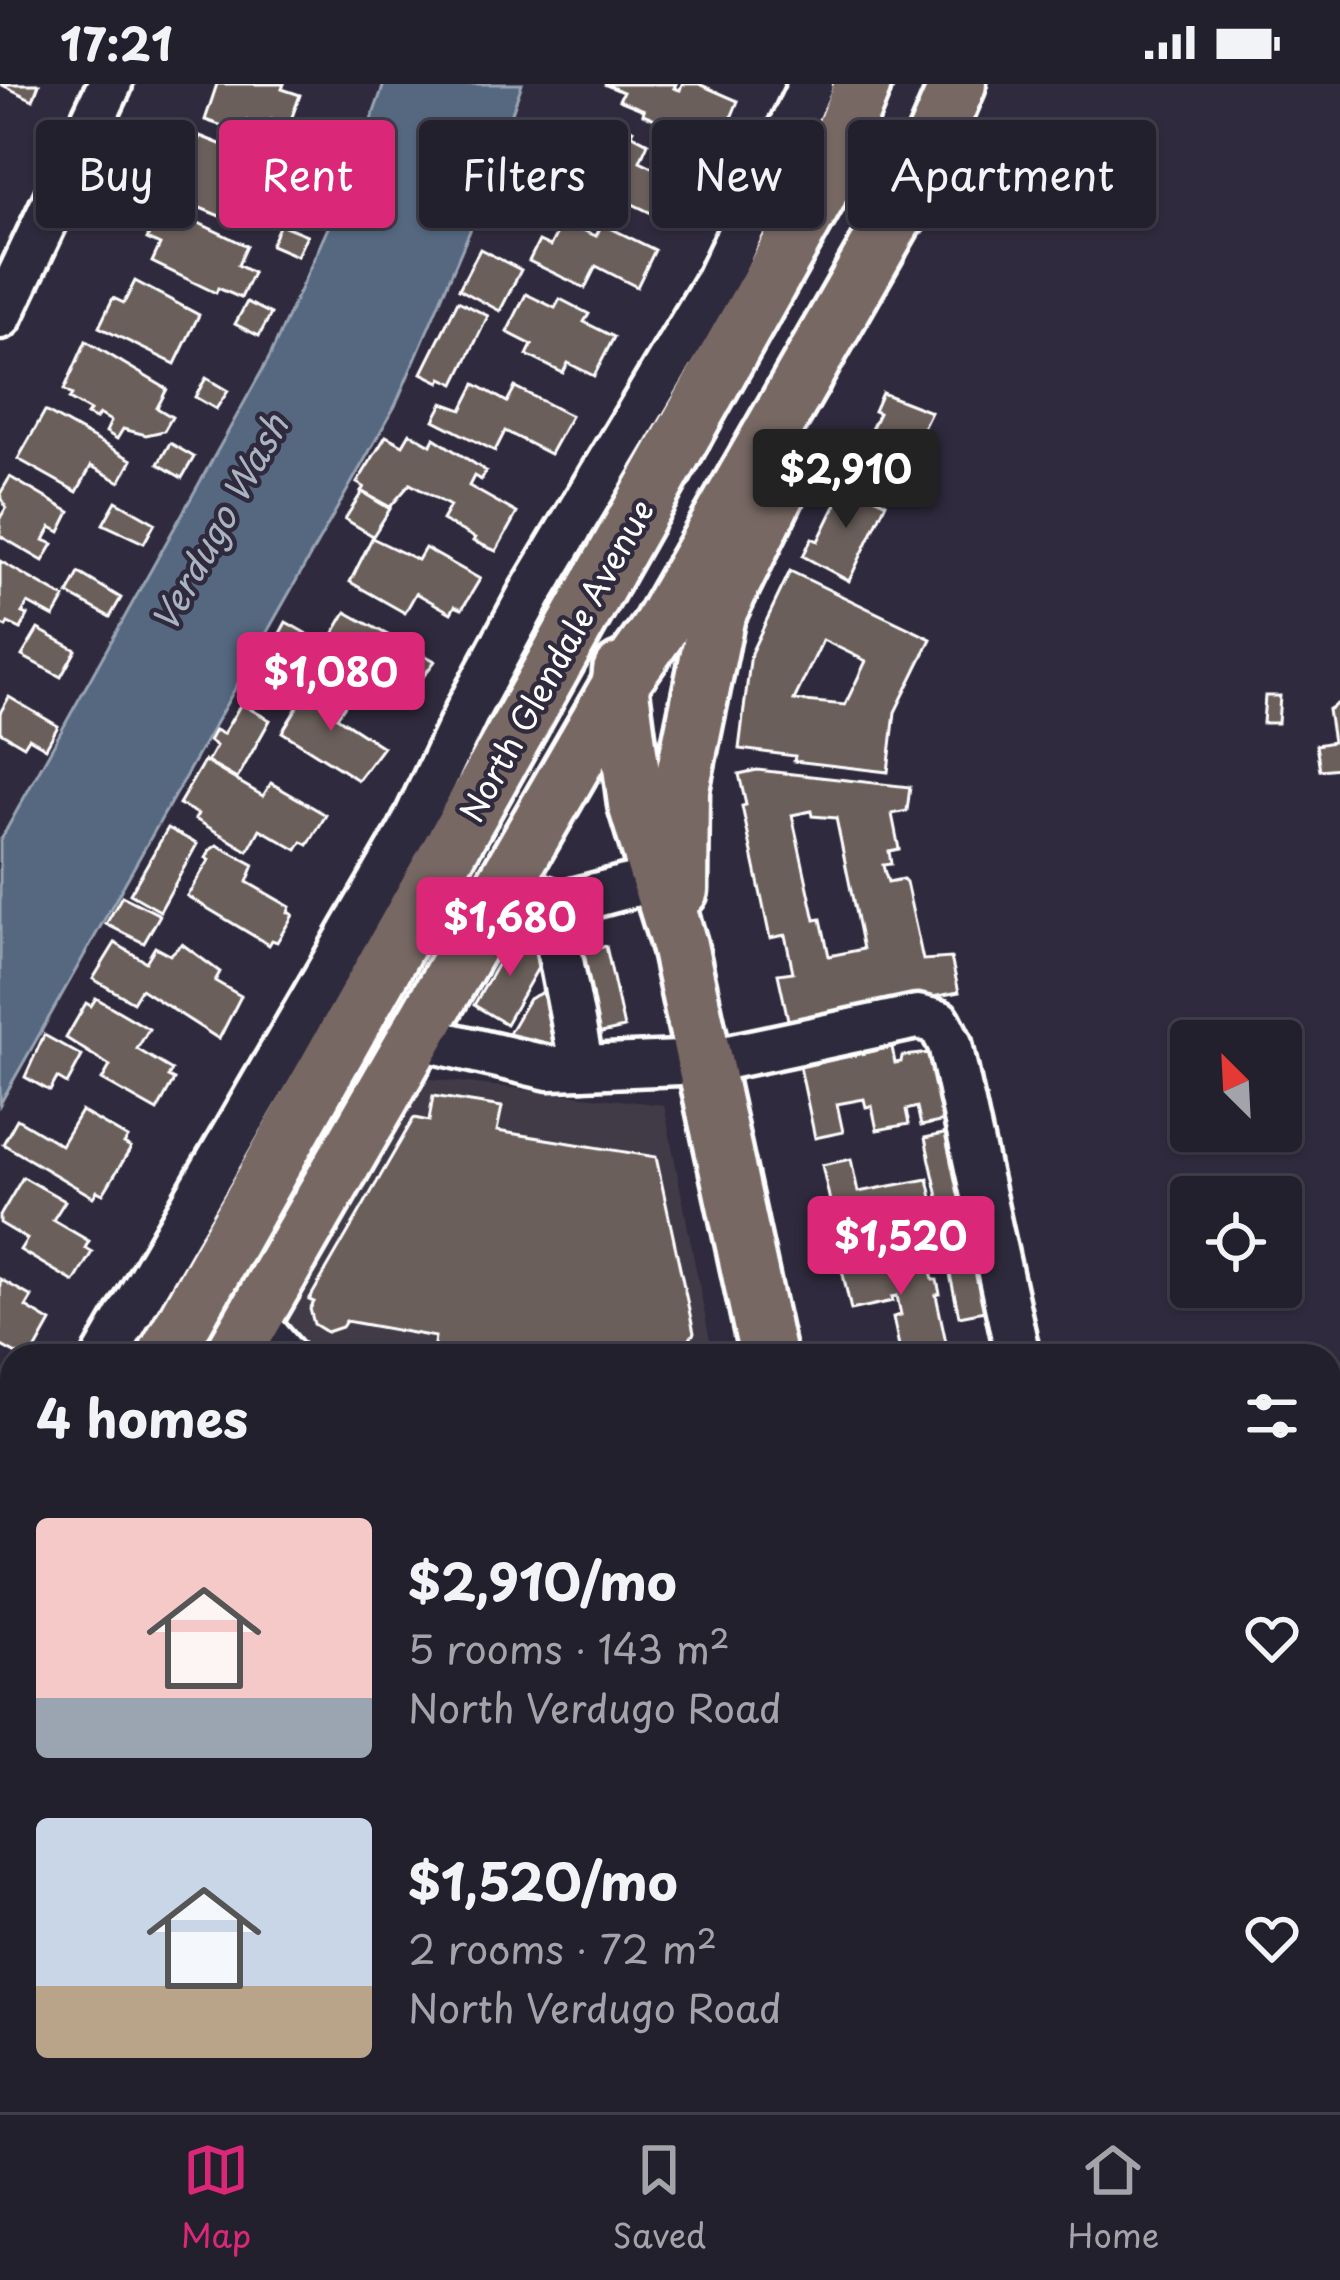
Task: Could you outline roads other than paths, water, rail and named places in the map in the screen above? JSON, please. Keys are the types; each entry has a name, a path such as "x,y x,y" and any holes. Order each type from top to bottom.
{"main road":[{"name":"North Glendale Avenue","path":"172,1344 818,195 863,84"},
{"path":"765,1344 679,945 637,804 620,685 631,596 832,226 890,84"},
{"path":"943,120 958,84"},
{"name":"North Glendale Avenue","path":"251,1344 416,1037 620,685 657,632 889,228"},
{"path":"679,945 681,789 717,615 795,455 895,228"},
{"path":"194,1305 245,1344"}],"street":[{"path":"0,317 110,84"},
{"path":"112,1344 410,833 469,707 542,575 717,281 811,84"},
{"path":"504,884 562,904 659,878"},
{"path":"562,904 558,944 582,1067"},
{"path":"416,1037 549,1068 705,1062 917,1017 939,1022 950,1044 1015,1344"}],"water":[{"name":"Verdugo Wash","path":"384,84 522,84 509,120 419,120 419,228 471,228 395,406 0,1104 0,841 269,358 328,228 395,228 395,120 371,120"}]}
